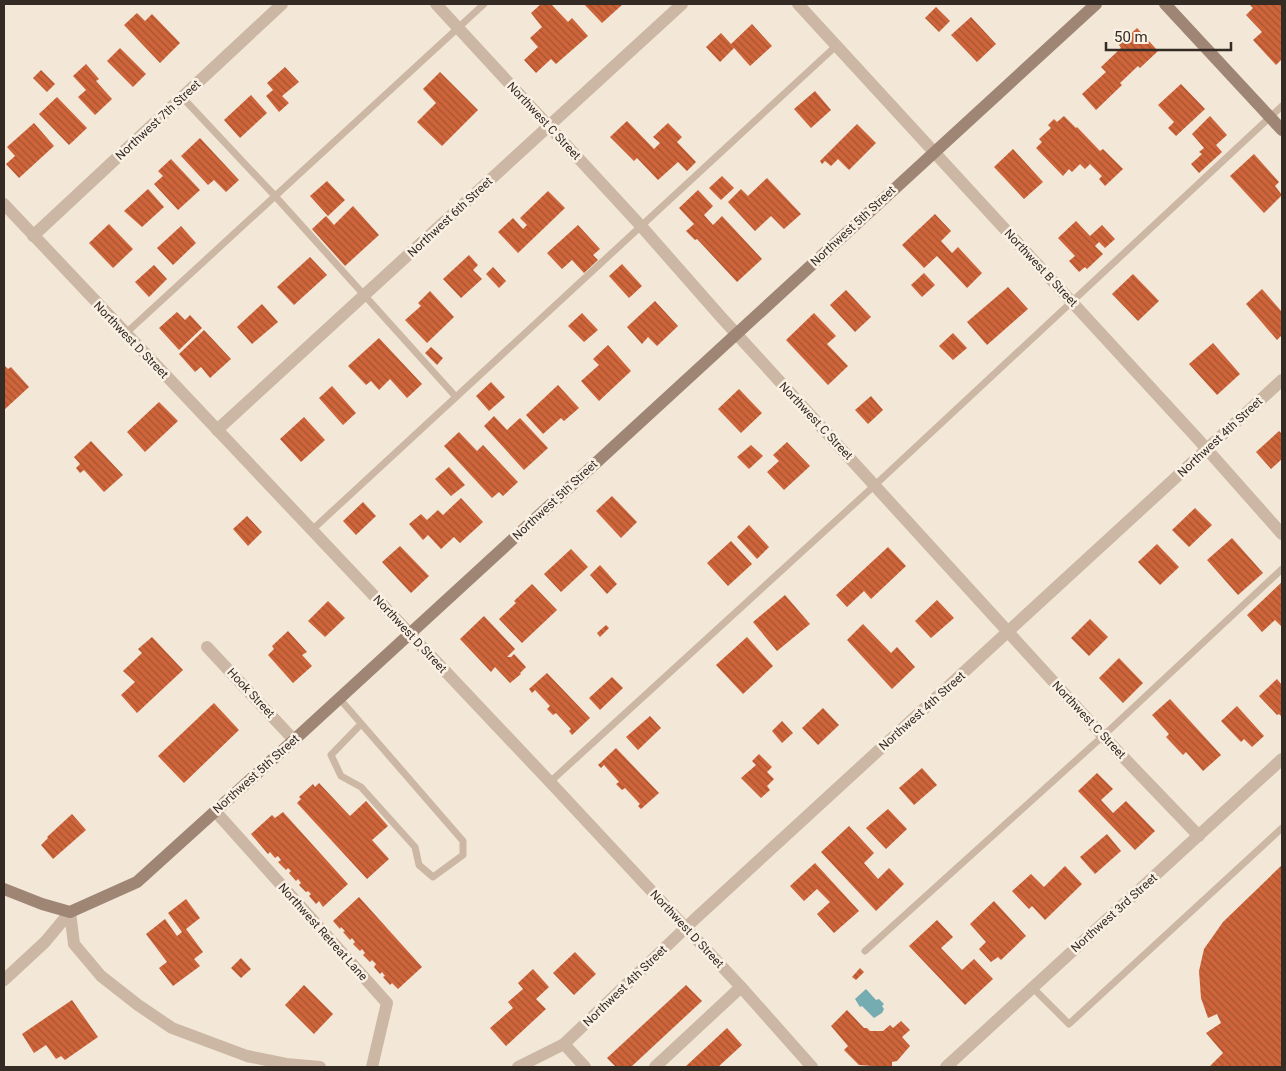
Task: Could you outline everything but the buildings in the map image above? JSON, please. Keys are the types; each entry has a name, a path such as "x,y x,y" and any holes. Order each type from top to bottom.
{"street":[{"name":"Northwest 7th Street","path":"33,236 282,4"},
{"name":"Northwest C Street","path":"436,4 641,226 736,334 1103,736 1199,836"},
{"name":"Northwest 6th Street","path":"217,430 682,4"},
{"name":"Northwest B Street","path":"798,4 1282,534"},
{"name":"Northwest 5th Street","path":"4,980 45,942 70,912 137,882 1096,4"},
{"path":"1165,4 1282,130"},
{"name":"Northwest D Street","path":"4,204 686,927 812,1067"},
{"name":"Northwest 4th Street","path":"518,1067 564,1044 686,927 1282,380"},
{"name":"Hook Street","path":"207,647 294,740"},
{"name":"Northwest 3rd Street","path":"946,1067 1282,759"},
{"name":"Northwest Retreat Lane","path":"215,811 387,1003 372,1067"},
{"path":"4,889 42,904 70,912 74,944 101,976 138,1006 172,1028 247,1056 286,1066 320,1067"},
{"path":"655,1067 741,987"},
{"path":"564,1044 585,1067"}],"lane":[{"path":"125,334 484,4"},
{"path":"312,530 836,46"},
{"path":"182,98 275,196 456,397"},
{"path":"550,782 875,485 1282,106"},
{"path":"865,951 1103,736 1282,569"},
{"path":"339,698 463,841 463,855 433,876 419,865 415,847 361,787 341,776 331,755 361,724"},
{"path":"1033,988 1069,1024 1282,828"}],"water":[{"path":"866,989 876,1000 879,999 884,1004 882,1006 884,1009 882,1013 874,1018 862,1006 860,1007 855,999"}]}
